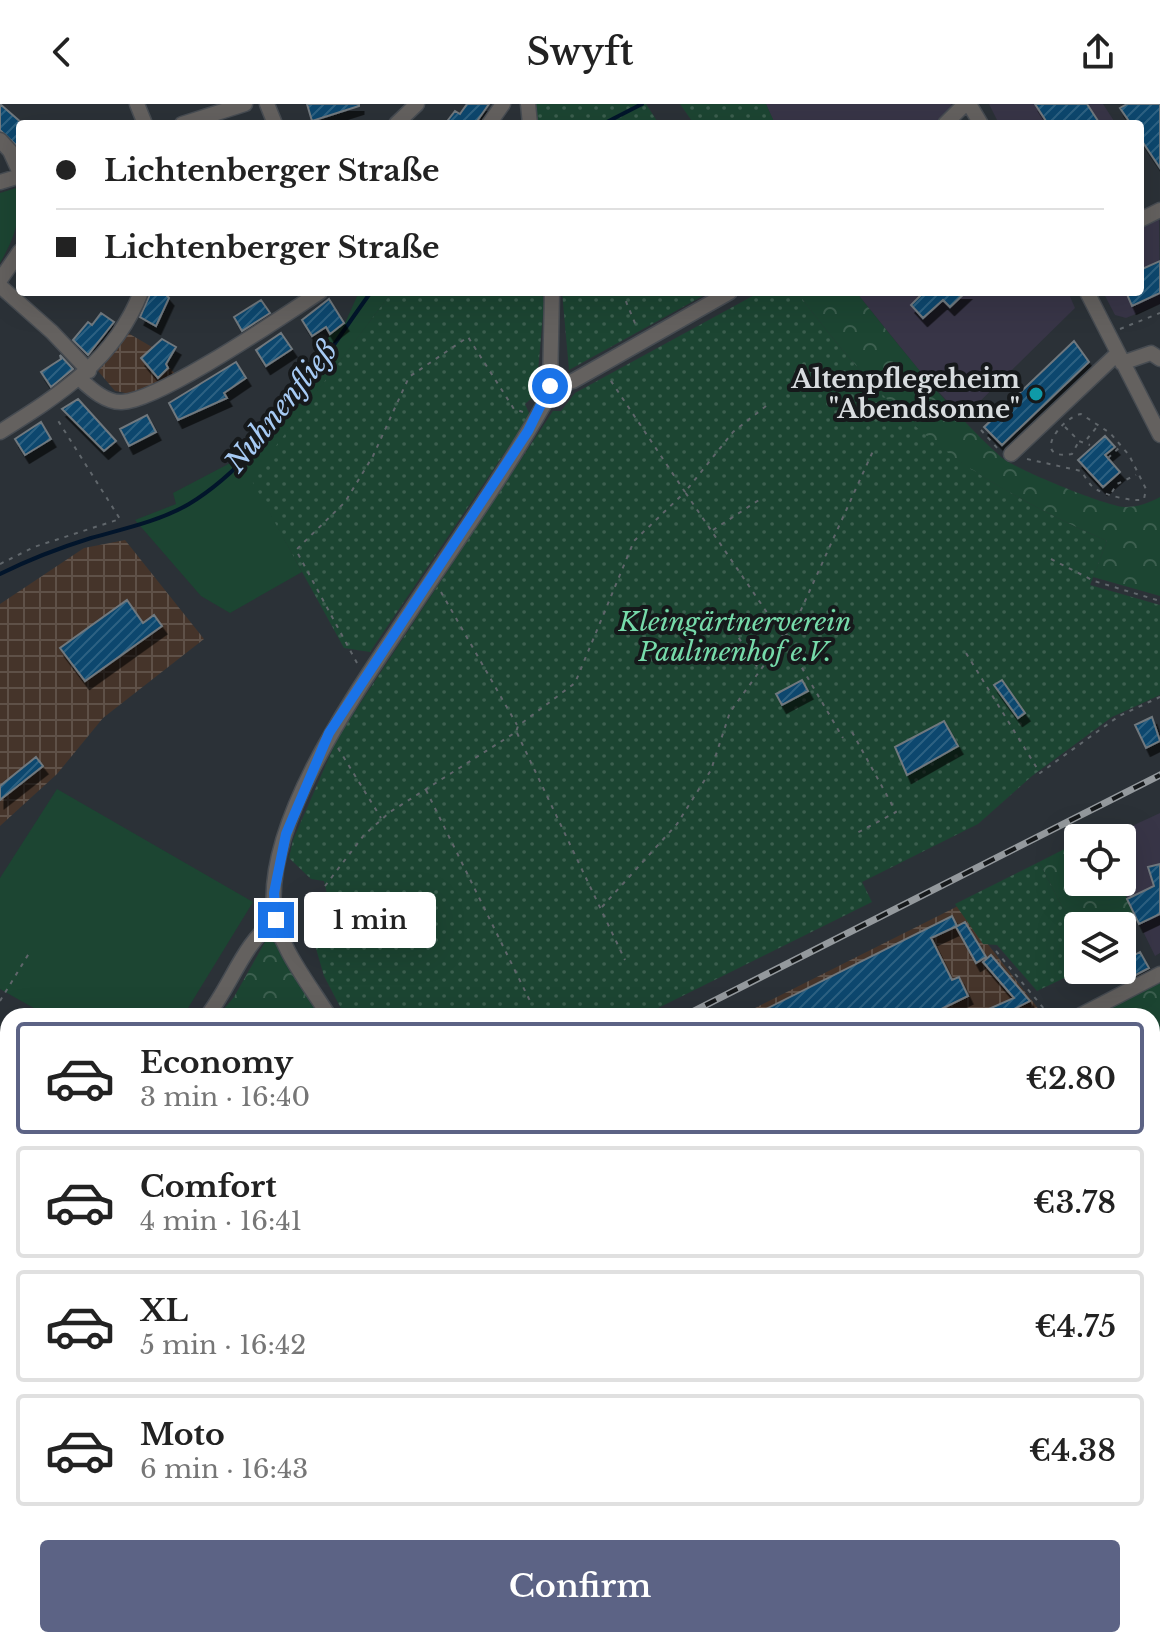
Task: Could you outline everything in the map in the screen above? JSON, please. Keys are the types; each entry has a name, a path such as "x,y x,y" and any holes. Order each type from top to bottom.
{"street":[{"path":"195,120 245,104"},
{"path":"400,120 417,104"},
{"path":"949,120 967,104"},
{"path":"0,140 10,151 16,165"},
{"path":"0,280 16,257"},
{"path":"0,286 52,332 94,392 118,403 139,401 244,341 314,296"},
{"path":"0,432 85,375 124,326 139,296"},
{"path":"325,1008 276,920 274,893 286,834 329,733 528,431 550,386 552,296"},
{"path":"550,386 573,381 723,296"},
{"path":"1089,296 1160,435"},
{"path":"1011,454 1120,358 1151,353 1160,359"},
{"path":"213,1008 258,936 276,920"},
{"path":"1094,1008 1160,974"}],"path":[{"path":"624,296 643,341"},
{"path":"1108,333 1160,313"},
{"path":"358,666 296,550 345,502 373,456 409,377 468,337 514,409 520,413 527,409"},
{"path":"601,365 785,639 843,738"},
{"path":"325,886 382,819 516,732 518,726 575,683 634,541 685,492 733,432 766,406"},
{"path":"981,430 1003,453 1081,471 1093,487 1130,502 1144,499 1146,489 1122,446 1110,433 1096,428 1090,418 1081,414 1069,418 1051,437 1054,453 1062,456 1072,454 1078,440"},
{"path":"0,564 34,547 120,519 57,419"},
{"path":"1086,441 1096,428"},
{"path":"1071,432 1078,440 1090,445"},
{"path":"1108,458 1122,446"},
{"path":"602,907 677,824 693,799 718,756 730,712 785,639 873,451"},
{"path":"1060,465 1062,456"},
{"path":"1110,492 1117,484 1136,474"},
{"path":"1106,484 1110,492"},
{"path":"712,531 762,498"},
{"path":"1051,559 1094,581 1160,601"},
{"path":"433,577 518,726"},
{"path":"728,621 760,671"},
{"path":"966,653 1040,773 1119,716 1160,697"},
{"path":"516,732 625,960"},
{"path":"852,732 896,812 857,833"},
{"path":"329,733 382,819"},
{"path":"426,789 532,1005"},
{"path":"0,1001 31,950"},
{"path":"996,951 1043,1008"}],"shaded area":[{"path":"766,104 951,104 955,111 938,120 773,120"},
{"path":"989,104 1103,104 1113,120 997,120"},
{"path":"1159,217 1160,304 1126,318 1115,315 1105,296 1144,296 1144,225"},
{"path":"859,296 1070,296 1075,308 963,418 923,375"},
{"path":"128,333 152,347 175,374 137,395 115,391 98,371"},
{"path":"125,540 204,639 103,718 57,774 0,826 0,604 84,548"},
{"path":"1160,813 1160,953 1155,956 1126,896 1136,896 1136,824"},
{"path":"958,906 1038,1008 755,1008"}],"green space":[{"path":"535,104 646,104 656,120 536,120"},
{"path":"680,104 766,104 773,120 691,120"},
{"path":"16,188 16,227 0,263 0,193"},
{"path":"357,296 389,296 252,479 302,572 230,613 201,596 135,520 176,504 173,493 234,461 330,335 345,323"},
{"path":"389,296 543,296 536,394 525,404 530,415 370,652 344,648 251,479"},
{"path":"562,296 703,296 569,370"},
{"name":"Kleingärtnerverein Paulinenhof e.V.","path":"753,296 800,296 858,368 892,404 946,452 1014,495 1107,541 1090,585 1160,605 1160,695 1112,717 1032,776 978,824 862,882 872,902 658,1008 341,1008 324,976 305,911 327,894 324,881 311,879 289,858 293,840 338,737 553,411 561,411 575,393"},
{"path":"800,296 859,296 944,398 1001,457 1062,486 1115,505 1134,506 1160,497 1160,596 1093,577 1107,541 1014,495 946,452 892,404"},
{"path":"57,789 253,902 188,1008 34,1008 0,989 0,878"},
{"path":"1064,849 1064,896 1126,896 1134,912 1065,912 1039,862"},
{"path":"1039,862 1065,912 1064,978 1037,991 997,945 983,944 955,904"},
{"path":"265,942 273,942 279,947 314,1008 225,1008"},
{"path":"1160,979 1160,1008 1106,1008"}],"building":[{"path":"0,104 18,120 16,145 0,130"},
{"path":"307,104 359,104 359,106 312,120"},
{"path":"467,104 489,104 478,120 448,120 455,111 460,114"},
{"path":"1035,104 1087,104 1097,120 1045,120"},
{"path":"1127,104 1160,104 1160,168 1144,144 1144,120 1128,120 1120,108"},
{"path":"1160,261 1160,293 1132,306 1128,296 1144,296 1144,268"},
{"path":"149,296 169,298 156,326 140,317"},
{"path":"920,296 962,296 950,307 943,300 923,318 911,305"},
{"path":"329,299 344,323 330,334 326,327 312,336 302,320"},
{"path":"261,300 270,313 242,331 234,317"},
{"path":"101,313 114,322 88,355 73,340 88,322 92,325"},
{"path":"281,333 292,349 266,366 256,350"},
{"path":"162,339 176,347 166,364 168,368 158,378 141,358"},
{"name":"Altenpflegeheim \"Abendsonne\"","path":"1074,341 1089,362 1002,445 984,427"},
{"path":"60,355 73,369 51,387 41,372 61,359"},
{"path":"236,362 246,378 224,393 227,398 178,420 169,403"},
{"path":"78,399 116,441 104,451 62,409"},
{"path":"147,415 156,432 129,446 120,429"},
{"path":"41,422 51,439 25,455 15,439"},
{"path":"1105,436 1115,447 1105,455 1120,472 1103,487 1078,460"},
{"path":"127,600 143,623 154,615 162,626 85,681 60,648"},
{"path":"802,680 808,691 782,705 776,694"},
{"path":"1002,680 1025,713 1018,718 994,685"},
{"path":"1152,717 1160,741 1146,748 1135,725"},
{"path":"944,721 958,746 907,775 895,747"},
{"path":"36,757 43,766 0,800 0,786"},
{"path":"1160,864 1160,914 1139,924 1136,912 1127,899 1154,886 1148,867"},
{"path":"952,916 957,926 931,938 952,980 959,977 968,996 943,1008 768,1008"},
{"path":"965,922 986,957 976,963 956,927"},
{"path":"1140,952 1149,968 1136,975 1136,954"},
{"path":"991,955 1030,1001 1016,1008 991,1008 1014,998 983,962"}],"waterway":[{"name":"Nuhnenfließ","path":"611,120 642,104"},
{"name":"Nuhnenfließ","path":"0,574 68,546 166,515 217,485 289,407 368,296"}],"railway":[{"path":"700,1008 1160,775"}],"place":[{"name":"Altenpflegeheim \"Abendsonne\"","path":"1036,394"}],"route":[{"path":"276,920 274,893 286,834 329,733 528,431 546,401 550,386"}]}
